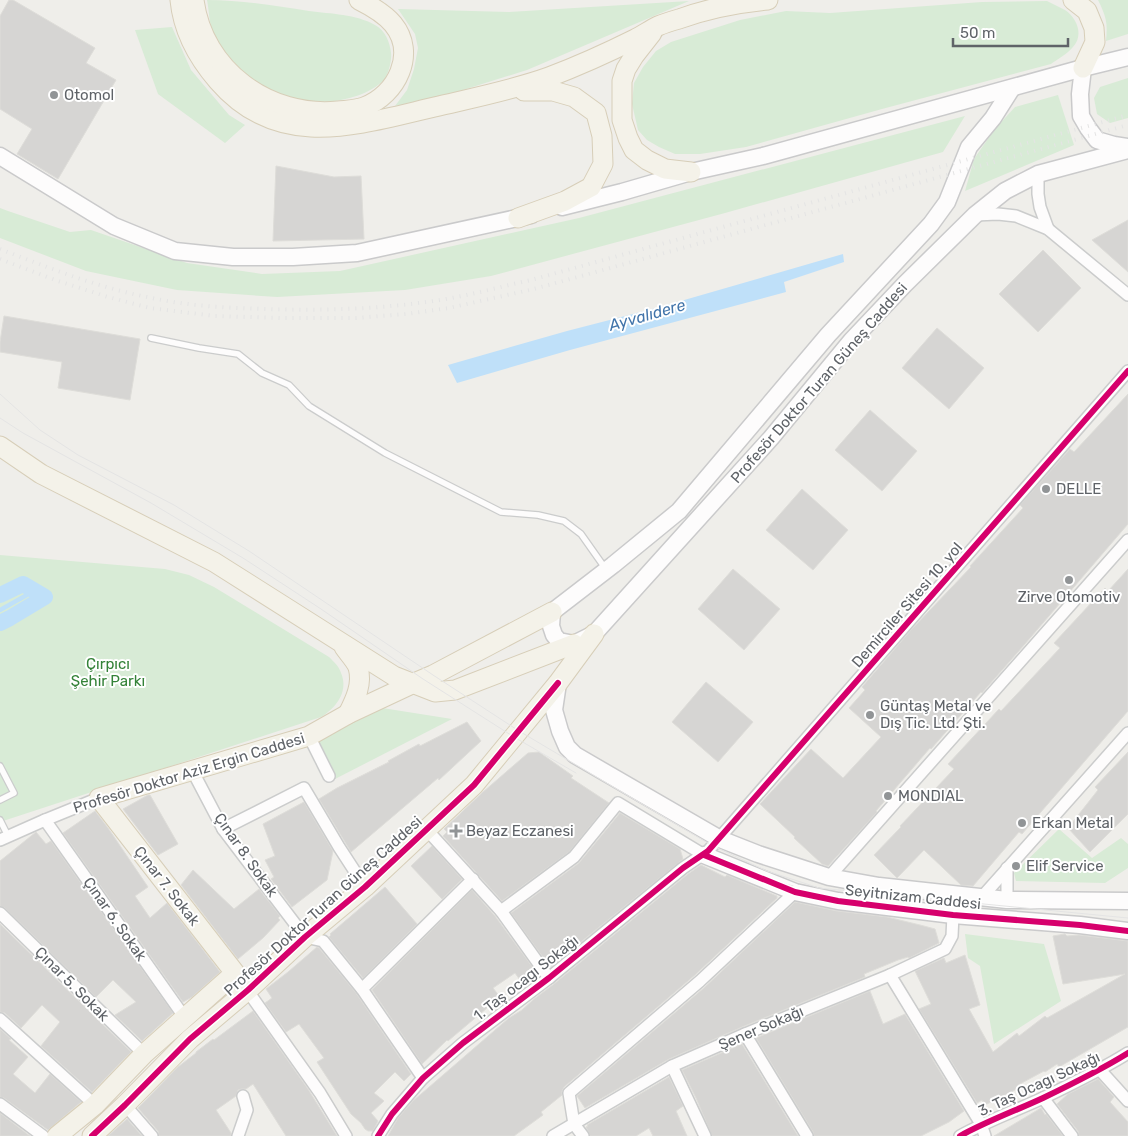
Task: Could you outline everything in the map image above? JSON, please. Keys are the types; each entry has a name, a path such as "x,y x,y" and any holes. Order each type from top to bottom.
{"main road":[{"path":"180,0 188,34 198,55 225,90 258,114 277,121 296,126 332,128 360,124 524,86 572,68 659,26 705,10 768,0"},
{"path":"194,0 200,26 210,49 246,88 282,106 322,113 364,107 379,100 391,88 399,76 404,52 401,37 393,24 374,8 359,0"},
{"path":"1073,0 1087,11 1094,28 1095,42 1083,68 1080,94 1081,116 1097,140 1128,148"},
{"path":"659,26 634,56 626,69 622,81 622,120 634,150 640,155 665,169 691,172"},
{"path":"0,156 114,226 175,250 232,257 293,257 357,253 518,218 622,192 691,172 764,156 1128,56"},
{"path":"348,714 433,675 552,612 653,534 679,511 828,335 931,224 946,202 969,147 993,118 1012,88"},
{"path":"500,92 553,91 574,97 596,113 602,136 603,164 591,187 565,201 518,218"},
{"name":"Profesör Doktor Turan Güneş Caddesi","path":"92,1136 190,1039 248,990 305,937 365,887 474,785 558,683 594,634 771,438 851,341 975,215 1004,191 1038,174 1128,148"},
{"path":"0,446 40,474 214,562 394,676 434,692 455,690 574,644 594,634"},
{"path":"552,612 551,626 554,635 560,642 574,644"},
{"path":"339,641 358,666 360,682 348,714"},
{"name":"Seyitnizam Caddesi","path":"558,683 554,710 567,747 574,755 720,839 758,854 829,877 879,886 1007,900 1128,900"},
{"name":"Profesör Doktor Aziz Ergin Caddesi","path":"99,798 309,736 348,714"},
{"name":"Çınar 7. Sokak","path":"99,798 235,973"},
{"name":"Seyitnizam Caddesi","path":"704,855 795,892 838,901 952,915 1080,925 1128,931"},
{"name":"Profesör Doktor Turan Güneş Caddesi","path":"57,1136 95,1105 144,1054 235,973"}],"street":[{"path":"1038,174 1040,207 1048,229"},
{"path":"975,215 998,214 1016,216 1048,229 1128,295"},
{"name":"Demirciler Sitesi 10. yol","path":"704,855 1128,371"},
{"path":"829,877 1128,540"},
{"path":"982,897 1128,733"},
{"path":"309,736 329,776"},
{"name":"Çınar 8. Sokak","path":"192,770 223,829 305,937"},
{"path":"223,829 304,788 365,887"},
{"name":"Profesör Doktor Aziz Ergin Caddesi","path":"4,838 99,798"},
{"path":"501,911 574,857 618,803 704,855"},
{"name":"Çınar 6. Sokak","path":"45,820 185,1018"},
{"path":"427,830 501,911 549,978"},
{"name":"1. Taş ocagı Sokağı","path":"378,1136 392,1114 423,1078 463,1043 549,978 683,868 704,855"},
{"path":"1007,900 1008,868"},
{"path":"362,989 473,879"},
{"path":"583,1136 574,1124 569,1093 700,981 795,892"},
{"name":"Çınar 5. Sokak","path":"0,913 144,1054"},
{"name":"Şener Sokağı","path":"553,1136 672,1066 890,975 945,949 952,936 952,915"},
{"path":"305,937 323,940 362,989 423,1078"},
{"path":"235,973 320,1093 346,1136"},
{"path":"890,975 982,1124 985,1136"},
{"path":"0,1019 95,1105"},
{"path":"745,1034 807,1136"},
{"name":"3. Taş Ocagı Sokağı","path":"960,1136 1100,1070 1128,1053"},
{"path":"672,1066 705,1136"},
{"path":"1100,1070 1128,1102"},
{"path":"238,1136 247,1110 243,1096"},
{"path":"1043,1098 1072,1136"},
{"path":"0,1104 44,1136"},
{"path":"125,1105 152,1136"}],"lane":[{"path":"151,338 238,354 262,372 289,385 309,406 385,453 501,512 538,515 564,521 581,534 607,570"},
{"path":"0,766 14,793 0,800"},
{"path":"0,820 4,838"}],"green space":[{"path":"207,0 233,1 343,15 368,21 382,30 388,41 391,56 388,72 385,79 373,89 347,99 318,102 290,99 278,95 265,89 248,76 221,46 212,30"},
{"path":"1098,0 1128,0 1128,34 1106,41 1106,20"},
{"path":"689,1 527,70 447,95 395,106 407,90 418,48 415,34 398,9 509,12"},
{"path":"1047,1 1069,13 1078,27 1078,37 1073,47 1051,64 746,147 700,154 675,154 647,140 638,130 632,104 634,83 643,67 656,51 671,42 740,20 786,11 830,13 982,2"},
{"path":"172,27 191,70 229,115 245,125 225,143 158,94 135,30"},
{"path":"1128,78 1128,118 1110,123 1097,114 1094,98 1100,87"},
{"path":"1058,95 1074,145 965,191 974,159 994,130 1015,107"},
{"path":"965,116 943,152 491,276 405,290 277,297 177,290 86,271 0,238 0,208 70,232 91,230 187,263 262,274 340,271 579,218"},
{"name":"Çırpıcı Şehir Parkı","path":"0,555 165,569 189,575 214,587 329,657 336,664 343,680 340,698 332,709 321,717 0,822"},
{"path":"376,707 452,719 335,779 318,739"},
{"path":"1059,829 1092,858 1121,838 1128,844 1128,868 1105,883 1016,881 1014,873"},
{"path":"965,934 1044,944 1061,1001 994,1044 980,966 968,958"}],"water":[{"path":"843,254 844,262 784,282 786,292 570,350 457,383 448,365 660,307"}],"building":[{"name":"Otomol","path":"9,0 13,0 95,48 86,63 116,80 58,179 17,154 32,129 0,109 0,16"},
{"path":"276,166 334,177 361,176 364,239 273,241"},
{"path":"1128,220 1128,272 1092,240"},
{"path":"1043,250 1081,288 1038,332 999,294"},
{"path":"4,316 140,339 130,400 58,388 62,362 0,352"},
{"path":"937,328 984,368 949,409 902,368"},
{"path":"1128,394 1128,524 982,693 930,748 877,812 828,866 822,864 760,804 811,749 843,778 881,737 849,708 865,690 862,687 911,630 971,567 1023,508 1020,505 1070,449 1074,452"},
{"path":"870,410 917,451 882,491 835,450"},
{"path":"802,489 848,530 813,570 766,530"},
{"path":"733,569 780,609 744,650 698,609"},
{"path":"1128,569 1128,711 1022,834 1019,832 973,886 961,885 924,850 897,878 874,855 954,769 948,764 999,709 1001,711 1060,648 1054,643 1105,588 1108,591"},
{"path":"706,682 753,722 718,762 672,722"},
{"path":"467,722 481,741 439,780 438,778 351,852 319,799 419,744 420,746"},
{"path":"539,752 573,776 571,778 609,803 569,852 502,901 443,836 447,832 444,829 528,753"},
{"path":"1128,752 1128,814 1090,852 1068,828 1098,790 1095,787"},
{"path":"150,795 178,844 158,855 123,809"},
{"path":"304,802 333,851 327,880 292,907 271,879 274,877 265,860 275,856 263,824"},
{"path":"95,811 148,887 135,896 150,918 167,903 220,972 192,997 183,1002 63,833"},
{"path":"620,813 680,849 683,859 550,967 511,913 579,863"},
{"path":"36,832 46,844 51,841 173,1013 142,1041 115,1015 136,1002 113,980 96,997 5,908 0,906 0,861"},
{"path":"432,846 462,879 442,899 411,866"},
{"path":"701,865 725,877 727,875 777,896 777,898 695,975 564,1087 562,1095 541,1112 543,1115 514,1136 388,1136 398,1118 413,1101 509,1018 522,1010"},
{"path":"193,870 234,909 259,889 280,916 278,918 280,920 263,938 238,959 181,885"},
{"path":"385,887 417,924 363,978 329,937 330,934"},
{"path":"472,890 495,916 539,976 525,987 515,973 493,988 500,997 447,1040 422,1064 372,990"},
{"path":"795,902 837,911 887,917 935,929 939,943 909,958 898,960 864,974 865,977 669,1059 585,1108 577,1096 705,987"},
{"path":"0,924 131,1052 92,1092 41,1046 60,1022 42,1005 21,1028 5,1013 0,1012"},
{"path":"1065,934 1067,936 1079,935 1128,941 1128,1027 1059,1067 1057,1064 1018,1085 1019,1088 985,1105 982,1100 977,1103 919,1009 931,1004 915,971 944,958 946,963 965,955 980,1005 969,1009 993,1052 1017,1033 1019,1036 1045,1016 1047,1018 1125,974 1063,984 1053,936"},
{"path":"317,947 356,993 411,1074 404,1081 395,1072 374,1093 384,1101 371,1113 378,1121 373,1131 365,1129 351,1114 317,1062 324,1058 299,1024 286,1032 265,1003 272,998 266,989"},
{"path":"870,991 883,1024 905,1014 964,1111 949,1122 921,1136 814,1136 756,1038"},
{"path":"253,1011 308,1089 337,1136 286,1136 253,1084 246,1089 238,1090 236,1096 216,1110 231,1136 159,1136 158,1131 138,1108 178,1067"},
{"path":"0,1029 28,1057 13,1074 35,1093 50,1074 81,1102 48,1130 0,1097"},
{"path":"742,1044 798,1136 712,1136 682,1070"},
{"path":"669,1077 683,1106 676,1111 687,1136 653,1136 649,1128 636,1136 590,1136 587,1125"},
{"path":"1098,1079 1114,1097 1110,1102 1128,1122 1128,1136 1079,1136 1078,1131 1057,1104 1068,1094"},
{"path":"1041,1108 1063,1136 994,1136"},
{"path":"0,1113 30,1136 0,1136"},
{"path":"127,1119 142,1136 108,1136"}],"waterway":[{"path":"0,595 23,584 45,597 0,623"},
{"name":"Ayvalıdere","path":"0,610 34,591"}],"tram line":[{"path":"0,394 40,430 78,455 174,505 249,551 519,731 713,846 767,871 819,888 1128,918"},
{"path":"0,418 23,433 151,503 243,558 423,679 514,737 576,773"},
{"path":"730,861 767,879 793,886"}],"railway":[{"path":"0,249 94,283 132,294 180,303 288,310 401,305 457,297 531,280 1128,115"},
{"path":"0,259 55,280 150,308 215,316 282,318 356,318 406,314 449,308 534,289 1128,125"}],"cycle path":[{"path":"378,1136 392,1114 423,1078 463,1043 549,978 683,868 708,851 1128,371"},
{"path":"92,1136 190,1039 248,990 305,937 365,887 474,785 558,683"},
{"path":"704,855 795,892 838,901 953,915 1080,925 1128,931"},
{"path":"960,1136 1033,1103 1128,1053"}],"place":[{"name":"Otomol","path":"54,95"},
{"name":"DELLE","path":"1046,489"},
{"name":"Zirve Otomotiv","path":"1069,580"},
{"name":"Güntaş Metal ve Dış Tic. Ltd. Şti.","path":"870,715"},
{"name":"MONDIAL","path":"888,796"},
{"name":"Erkan Metal","path":"1022,823"},
{"name":"Beyaz Eczanesi","path":"456,831"},
{"name":"Elif Service","path":"1016,866"}]}
